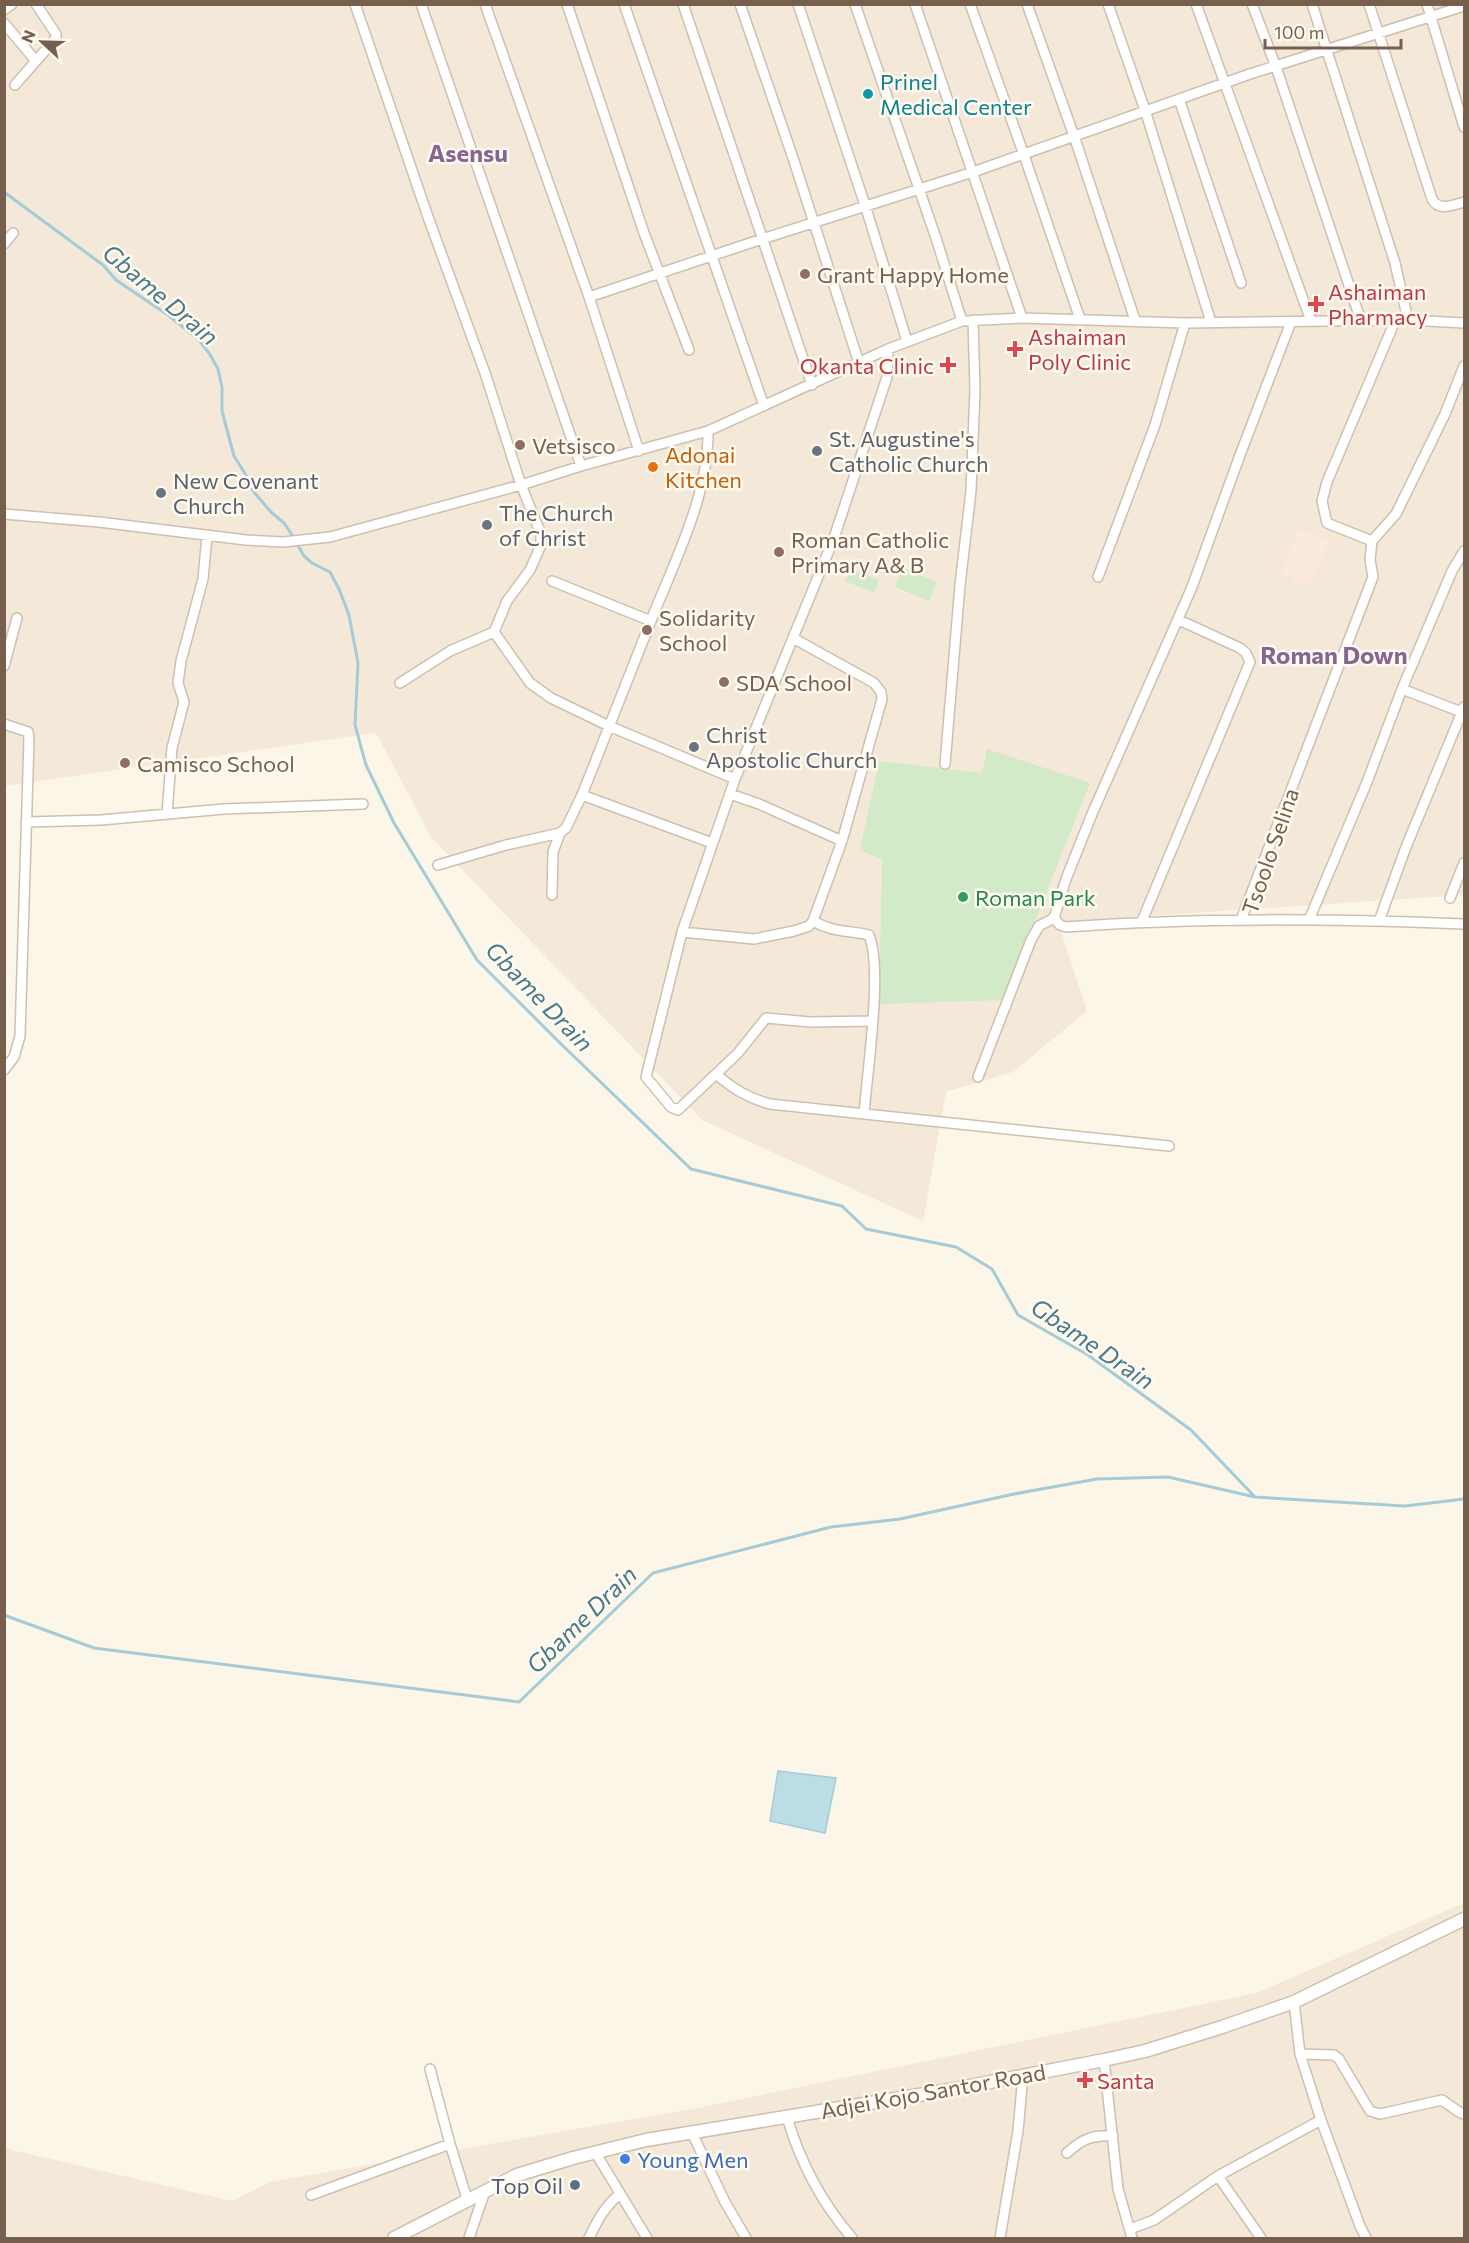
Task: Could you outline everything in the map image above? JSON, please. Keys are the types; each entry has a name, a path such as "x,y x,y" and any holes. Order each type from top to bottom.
{"street":[{"path":"4,10 12,4"},
{"path":"15,85 56,38 56,34 36,4"},
{"path":"355,4 428,218 485,373 520,485 541,534 541,545 530,570 507,601 494,632 450,651 400,683"},
{"path":"421,4 581,466"},
{"path":"485,4 589,297 639,451"},
{"path":"567,4 689,350"},
{"path":"624,4 764,406"},
{"path":"683,4 812,385"},
{"path":"740,4 859,363"},
{"path":"798,4 866,205 907,341"},
{"path":"855,4 920,190 962,321"},
{"path":"915,4 1022,318"},
{"path":"969,4 1080,319"},
{"path":"1027,4 1136,320"},
{"path":"1108,4 1145,110 1211,322"},
{"path":"1196,4 1311,321"},
{"path":"1252,4 1276,67 1361,321"},
{"path":"1312,4 1395,263 1408,320"},
{"path":"1369,4 1435,205 1439,207 1464,201"},
{"path":"1426,4 1464,127"},
{"path":"589,297 762,238 814,224 866,205 920,190 1024,155 1225,82 1464,6"},
{"path":"4,23 36,61"},
{"path":"1179,99 1241,283"},
{"path":"4,244 13,233"},
{"path":"4,514 283,542 352,532 708,430 888,349 962,321 1022,318 1185,323 1408,320 1464,323"},
{"path":"945,764 960,585 971,491 975,390 973,320"},
{"path":"1395,321 1327,482 1322,501 1328,523 1372,542 1396,514 1445,414 1464,366"},
{"path":"978,1077 1031,940 1039,926 1054,918 1062,889 1092,814 1179,620 1291,322"},
{"path":"1098,577 1155,425 1185,323"},
{"path":"872,1021 810,1022 766,1018 738,1053 678,1110 671,1107 646,1077 682,932 735,779 834,538 883,388 888,349"},
{"path":"438,865 506,845 560,833 566,828 582,795 682,544 704,475 708,452 708,430"},
{"path":"167,814 172,748 184,702 178,683 181,661 203,579 207,536"},
{"name":"Tsoolo Selina","path":"1372,542 1370,560 1373,577 1241,920 1464,924"},
{"path":"1309,920 1367,782 1402,689 1452,571 1464,552"},
{"path":"552,581 651,621"},
{"path":"4,666 17,618"},
{"path":"1142,921 1250,662 1246,653 1240,648 1179,620"},
{"path":"494,632 503,648 530,683 551,698 609,726 735,779"},
{"path":"682,932 754,939 794,931 809,926 813,921 842,841 880,710 881,692 874,683 793,638"},
{"path":"1379,921 1406,847 1464,711 1402,689"},
{"path":"4,724 28,732 20,1036 14,1057 4,1070"},
{"path":"730,794 759,804 842,841"},
{"path":"582,795 712,843"},
{"path":"26,822 101,820 224,809 363,804"},
{"path":"552,895 554,852 560,833"},
{"path":"1450,898 1464,863"},
{"path":"1054,918 1060,925 1066,927 1142,921 1241,920"},
{"path":"813,921 844,933 869,936 873,945 872,1021 864,1114"},
{"path":"716,1074 741,1093 770,1104 1169,1146"},
{"name":"Adjei Kojo Santor Road","path":"394,2238 484,2194 517,2175 595,2152 646,2140 1104,2060 1213,2030 1293,2002 1464,1919"},
{"path":"1293,2002 1300,2054 1321,2120 1366,2238"},
{"path":"1300,2054 1334,2055 1339,2058 1370,2111 1380,2114 1442,2100 1464,2114"},
{"path":"1104,2060 1118,2189 1131,2234 1218,2176 1321,2120"},
{"path":"430,2069 468,2202"},
{"path":"1000,2238 1018,2131 1023,2075"},
{"path":"787,2117 798,2150 819,2193 852,2238"},
{"path":"692,2133 725,2202 746,2238"},
{"path":"1067,2153 1077,2143 1090,2136 1113,2136"},
{"path":"311,2195 450,2144"},
{"path":"595,2152 647,2238"},
{"path":"1218,2176 1261,2238"},
{"path":"469,2238 484,2194"},
{"path":"589,2238 609,2203 620,2194"}],"shaded area":[{"path":"4,5 1464,5 1464,895 1058,922 1087,1011 1013,1072 946,1092 923,1221 702,1120 431,837 376,733 5,786"},
{"path":"1300,530 1328,542 1309,587 1292,580 1293,577 1282,572"},
{"path":"1464,1903 1464,2238 5,2238 4,2145 12,2150 232,2201 269,2182 698,2108 1256,1993"}],"green space":[{"path":"903,568 937,582 929,601 895,587"},
{"path":"850,569 879,580 874,593 845,581"},
{"name":"Roman Park","path":"987,749 1090,783 1006,1000 879,1004 882,859 860,850 879,761 982,773"}],"water":[{"path":"778,1771 836,1778 825,1833 770,1821"}],"waterway":[{"name":"Gbame Drain","path":"4,192 103,265 116,280 168,315 198,339 218,369 222,387 222,411 234,456 253,491 284,523 294,538"},
{"name":"Gbame Drain","path":"297,544 304,556 312,563 330,572 349,615 358,663 355,725 366,765 394,823 477,960 561,1044 691,1169 842,1206 866,1229 956,1247 992,1269 1018,1315 1088,1355 1191,1430 1255,1497"},
{"name":"Gbame Drain","path":"4,1615 94,1648 519,1702 653,1573 831,1527 900,1519 1014,1494 1097,1479 1168,1477 1255,1497 1405,1506 1464,1499"}],"place":[{"name":"Prinel Medical Center","path":"868,94"},
{"name":"Grant Happy Home","path":"805,274"},
{"name":"Ashaiman Pharmacy","path":"1316,304"},
{"name":"Ashaiman Poly Clinic","path":"1015,349"},
{"name":"Okanta Clinic","path":"948,365"},
{"name":"Vetsisco","path":"520,445"},
{"name":"St. Augustine's Catholic Church","path":"817,451"},
{"name":"Adonai Kitchen","path":"653,467"},
{"name":"New Covenant Church","path":"161,493"},
{"name":"The Church of Christ","path":"487,525"},
{"name":"Roman Catholic Primary A& B","path":"779,552"},
{"name":"Solidarity School","path":"647,630"},
{"name":"SDA School","path":"724,682"},
{"name":"Christ Apostolic Church","path":"694,747"},
{"name":"Camisco School","path":"125,763"},
{"name":"Roman Park","path":"963,897"},
{"name":"Santa","path":"1085,2080"},
{"name":"Young Men","path":"625,2159"},
{"name":"Top Oil","path":"575,2185"}],"district":[{"name":"Asensu","path":"468,152"},
{"name":"Roman Down","path":"1334,654"}]}
